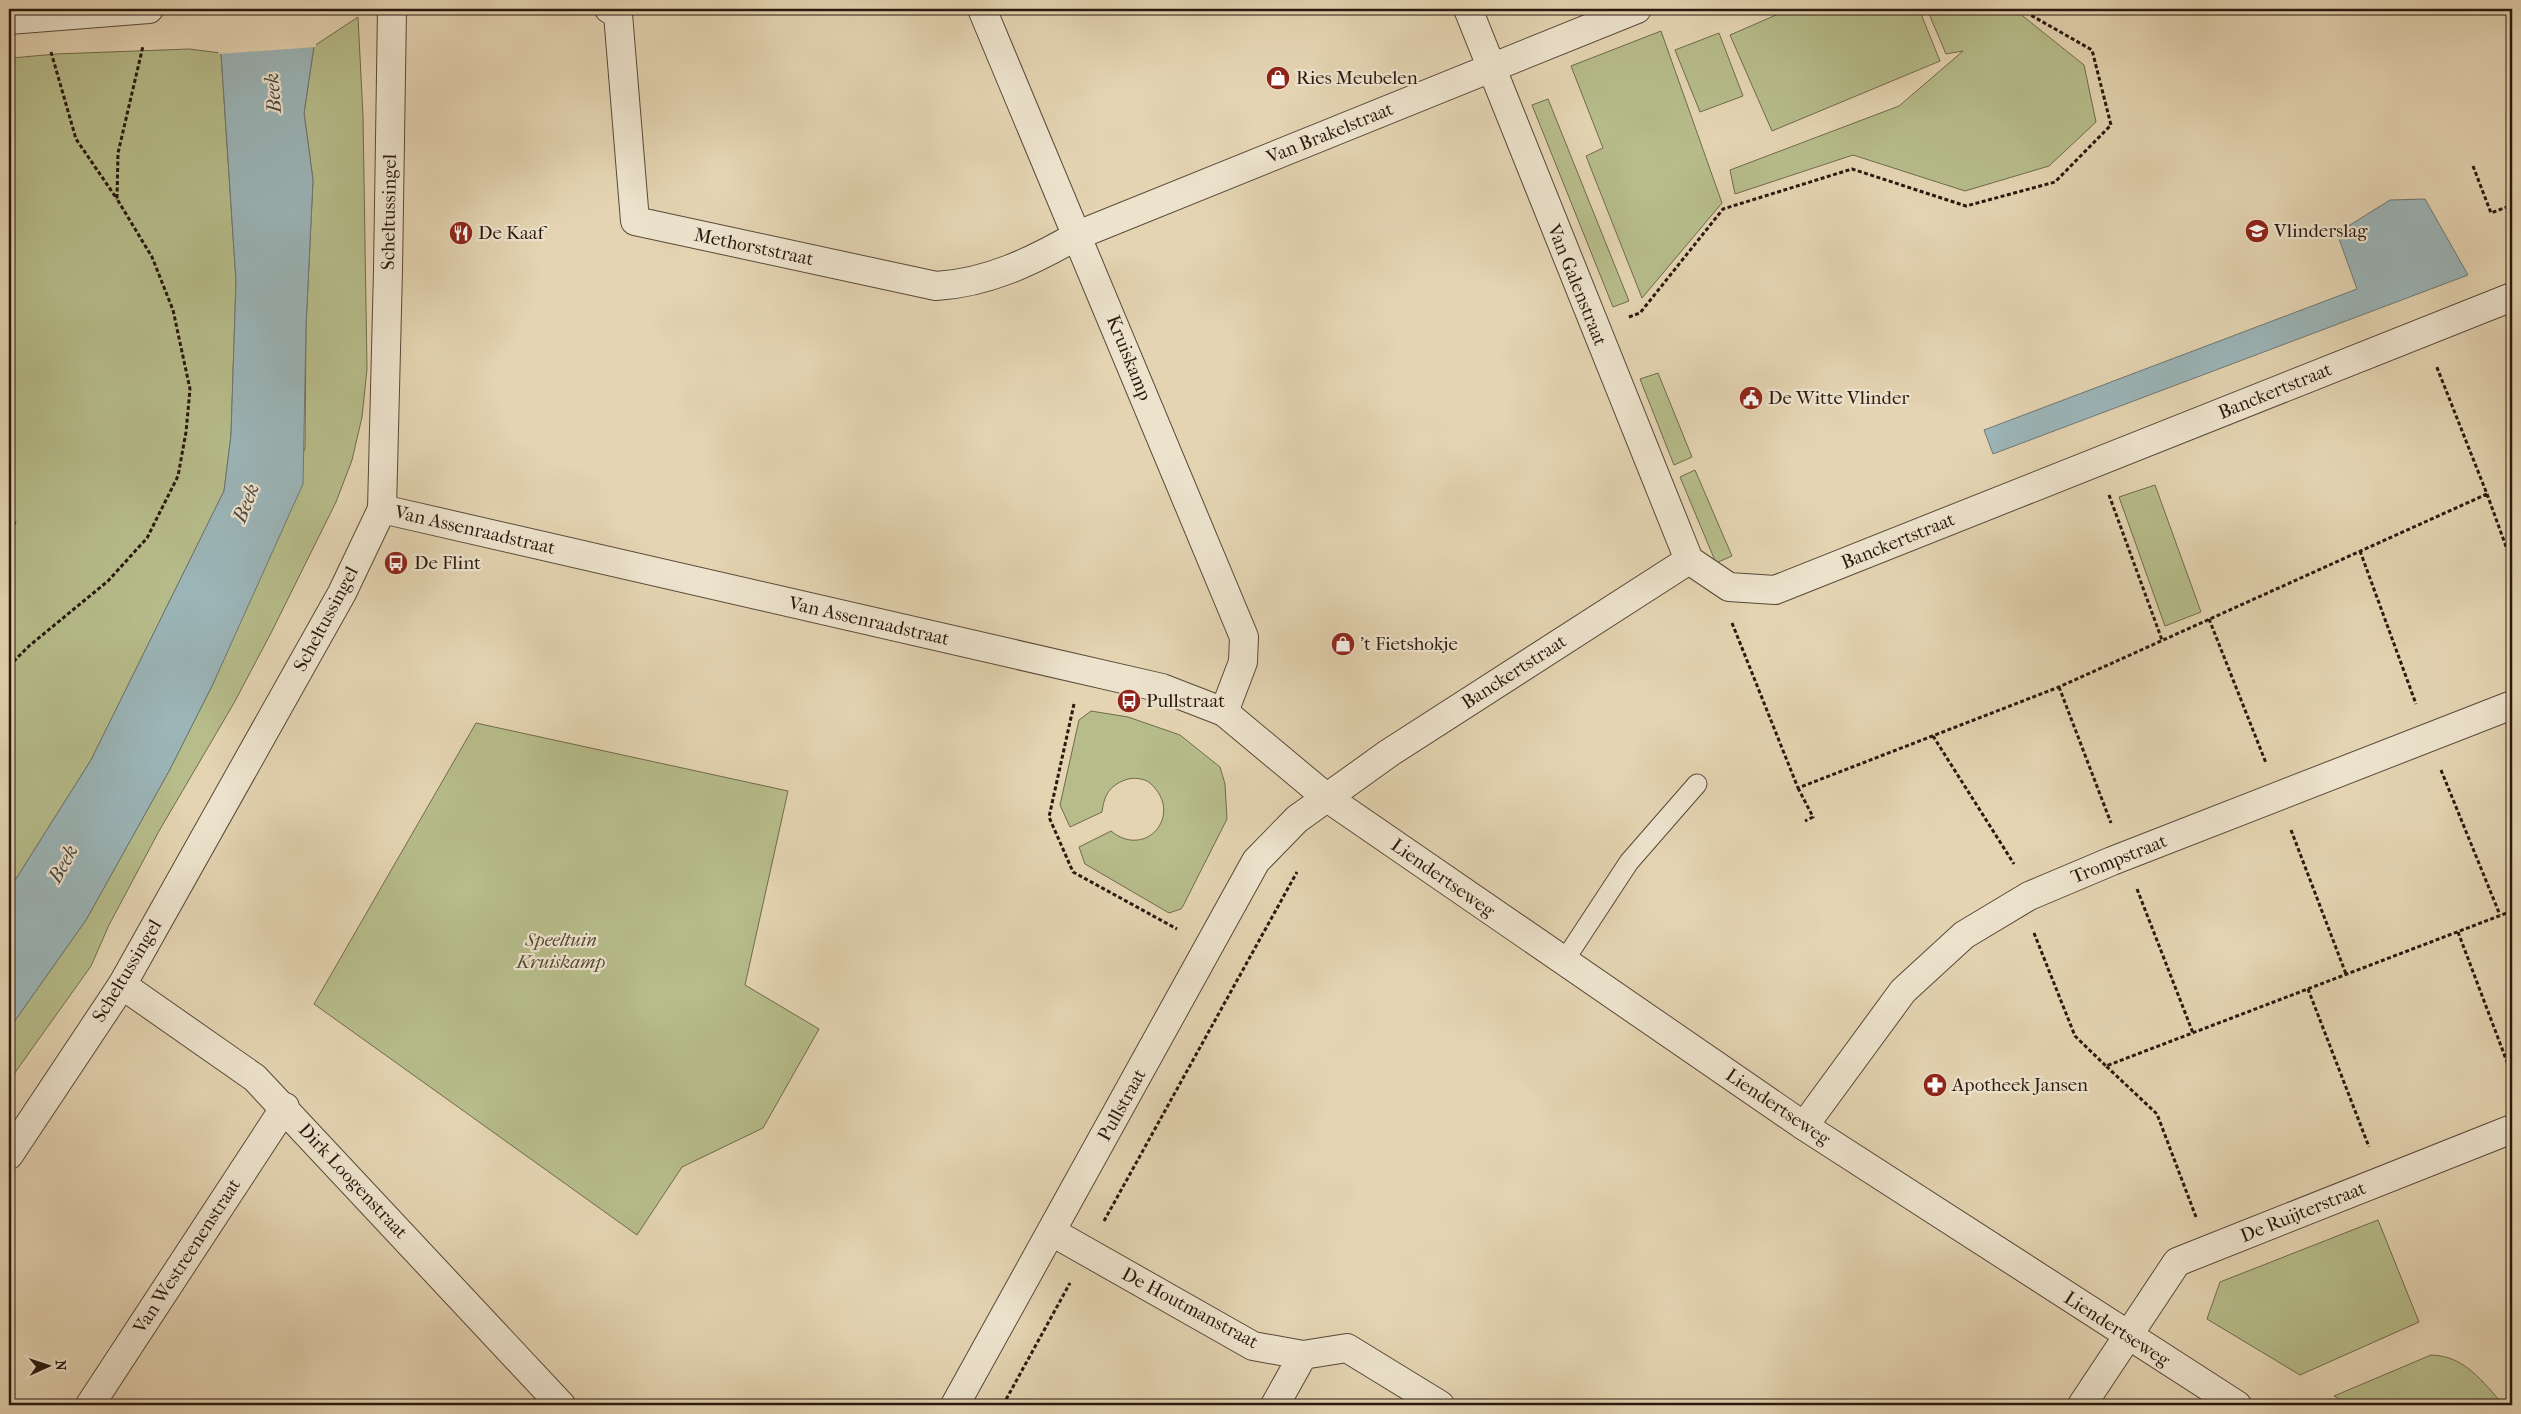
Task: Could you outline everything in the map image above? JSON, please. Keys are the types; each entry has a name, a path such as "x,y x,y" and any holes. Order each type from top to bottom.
{"street":[{"path":"9,20 42,18 87,11 149,9"},
{"name":"Scheltussingel","path":"9,1155 122,985 342,592 382,509 392,9"},
{"name":"Methorststraat","path":"609,9 618,14 635,221 936,286 963,285 1031,262 1078,235"},
{"name":"Kruiskamp","path":"982,9 1078,235 1244,637 1243,662 1224,712"},
{"name":"Van Galenstraat","path":"1468,9 1490,68 1689,560"},
{"name":"Van Brakelstraat","path":"1078,235 1637,9"},
{"name":"Banckertstraat","path":"1728,587 1775,590 2512,297"},
{"name":"Van Assenraadstraat","path":"382,509 1162,688 1224,712 1326,797"},
{"path":"1689,560 1728,587"},
{"name":"Banckertstraat","path":"1326,797 1389,753 1689,560"},
{"name":"Trompstraat","path":"1804,1126 1903,991 1964,935 2027,898 2124,856 2512,705"},
{"name":"Pullstraat","path":"955,1405 1256,861 1297,819 1326,797"},
{"name":"Liendertseweg","path":"1326,797 1804,1126 2128,1337 2237,1405"},
{"name":"Dirk Loogenstraat","path":"122,985 255,1078 285,1107 561,1405"},
{"name":"Van Westreenenstraat","path":"90,1405 285,1107"},
{"name":"De Ruijterstraat","path":"2082,1405 2178,1262 2512,1130"},
{"name":"De Houtmanstraat","path":"1052,1232 1253,1346 1303,1355 1347,1348 1440,1405"},
{"path":"1274,1405 1303,1355"}],"lane":[{"path":"1564,961 1629,862 1697,784"}],"path":[{"path":"1596,332 1640,313 1723,209 1732,206 1852,169 1966,206 2055,182 2111,125 2092,50 2020,9"},
{"path":"9,666 29,646 108,581 147,538 178,476 186,432 190,389 173,310 152,257 117,199 76,139 42,18"},
{"path":"117,199 118,153 145,38"},
{"path":"2473,166 2491,212 2512,205"},
{"path":"2423,332 2512,563"},
{"path":"9,440 13,443 9,474"},
{"path":"2097,462 2162,640"},
{"path":"1798,788 2059,687 2486,494"},
{"path":"9,521 16,524"},
{"path":"2360,551 2428,738 2500,915"},
{"path":"1728,587 1733,629 1798,788 1813,817 1805,821"},
{"path":"2209,619 2279,796 2346,974"},
{"path":"1081,669 1049,816 1074,872 1209,947"},
{"path":"2059,687 2194,1033"},
{"path":"1932,736 2027,898 2075,1036 2157,1114 2209,1250"},
{"path":"1002,1405 1298,871"},
{"path":"2106,1066 2512,911"},
{"path":"2458,932 2512,1075"},
{"path":"2308,989 2382,1181"}],"green space":[{"path":"1790,9 1919,9 1940,61 1772,131 1730,35"},
{"path":"1927,9 2014,9 2084,65 2096,122 2049,166 1965,191 1853,155 1735,194 1730,170 1899,106 1963,51 1946,54"},
{"path":"358,17 363,116 367,369 362,417 352,460 336,502 271,633 234,703 159,831 109,925 91,966 9,1081 9,1029 86,920 169,771 213,684 238,626 305,448 306,326 313,180 304,113 314,46"},
{"path":"1661,31 1722,203 1642,298 1586,156 1603,148 1571,66"},
{"path":"1719,33 1743,96 1700,112 1675,50"},
{"path":"189,49 221,53 236,281 231,435 224,491 91,760 9,890 9,82 12,58 56,54"},
{"path":"1548,99 1629,301 1613,307 1532,105"},
{"path":"1658,373 1692,457 1674,465 1640,379"},
{"path":"1695,470 1732,556 1716,563 1680,477"},
{"path":"2155,485 2201,612 2165,626 2119,497"},
{"path":"1091,711 1128,717 1180,735 1220,767 1225,784 1227,819 1181,909 1169,913 1085,864 1079,847 1111,831 1124,839 1137,840 1148,837 1157,830 1164,808 1160,795 1150,783 1141,779 1128,779 1115,785 1108,792 1102,812 1070,827 1060,805 1079,720"},
{"name":"Speeltuin Kruiskamp","path":"476,723 788,791 745,985 819,1029 763,1128 682,1167 637,1235 314,1004"},
{"path":"2378,1220 2419,1322 2300,1375 2207,1319 2220,1282"},
{"path":"2431,1355 2443,1356 2464,1365 2504,1405 2349,1405 2334,1396"}],"water":[{"name":"Beek","path":"314,46 304,113 313,180 306,326 303,484 213,684 169,771 86,920 9,1029 9,890 91,760 224,491 231,435 236,281 221,53"},
{"path":"2425,199 2468,275 1993,454 1984,430 2357,289 2337,233 2390,200"}],"pier":[{"path":"203,9 314,9 316,47 219,54"}],"place":[{"name":"Ries Meubelen","path":"1278,78"},
{"name":"Vlinderslag","path":"2257,231"},
{"name":"De Kaaf","path":"461,233"},
{"name":"De Witte Vlinder","path":"1751,398"},
{"name":"De Flint","path":"396,563"},
{"name":"'t Fietshokje","path":"1343,644"},
{"name":"Pullstraat","path":"1129,701"},
{"name":"Apotheek Jansen","path":"1935,1085"}]}
